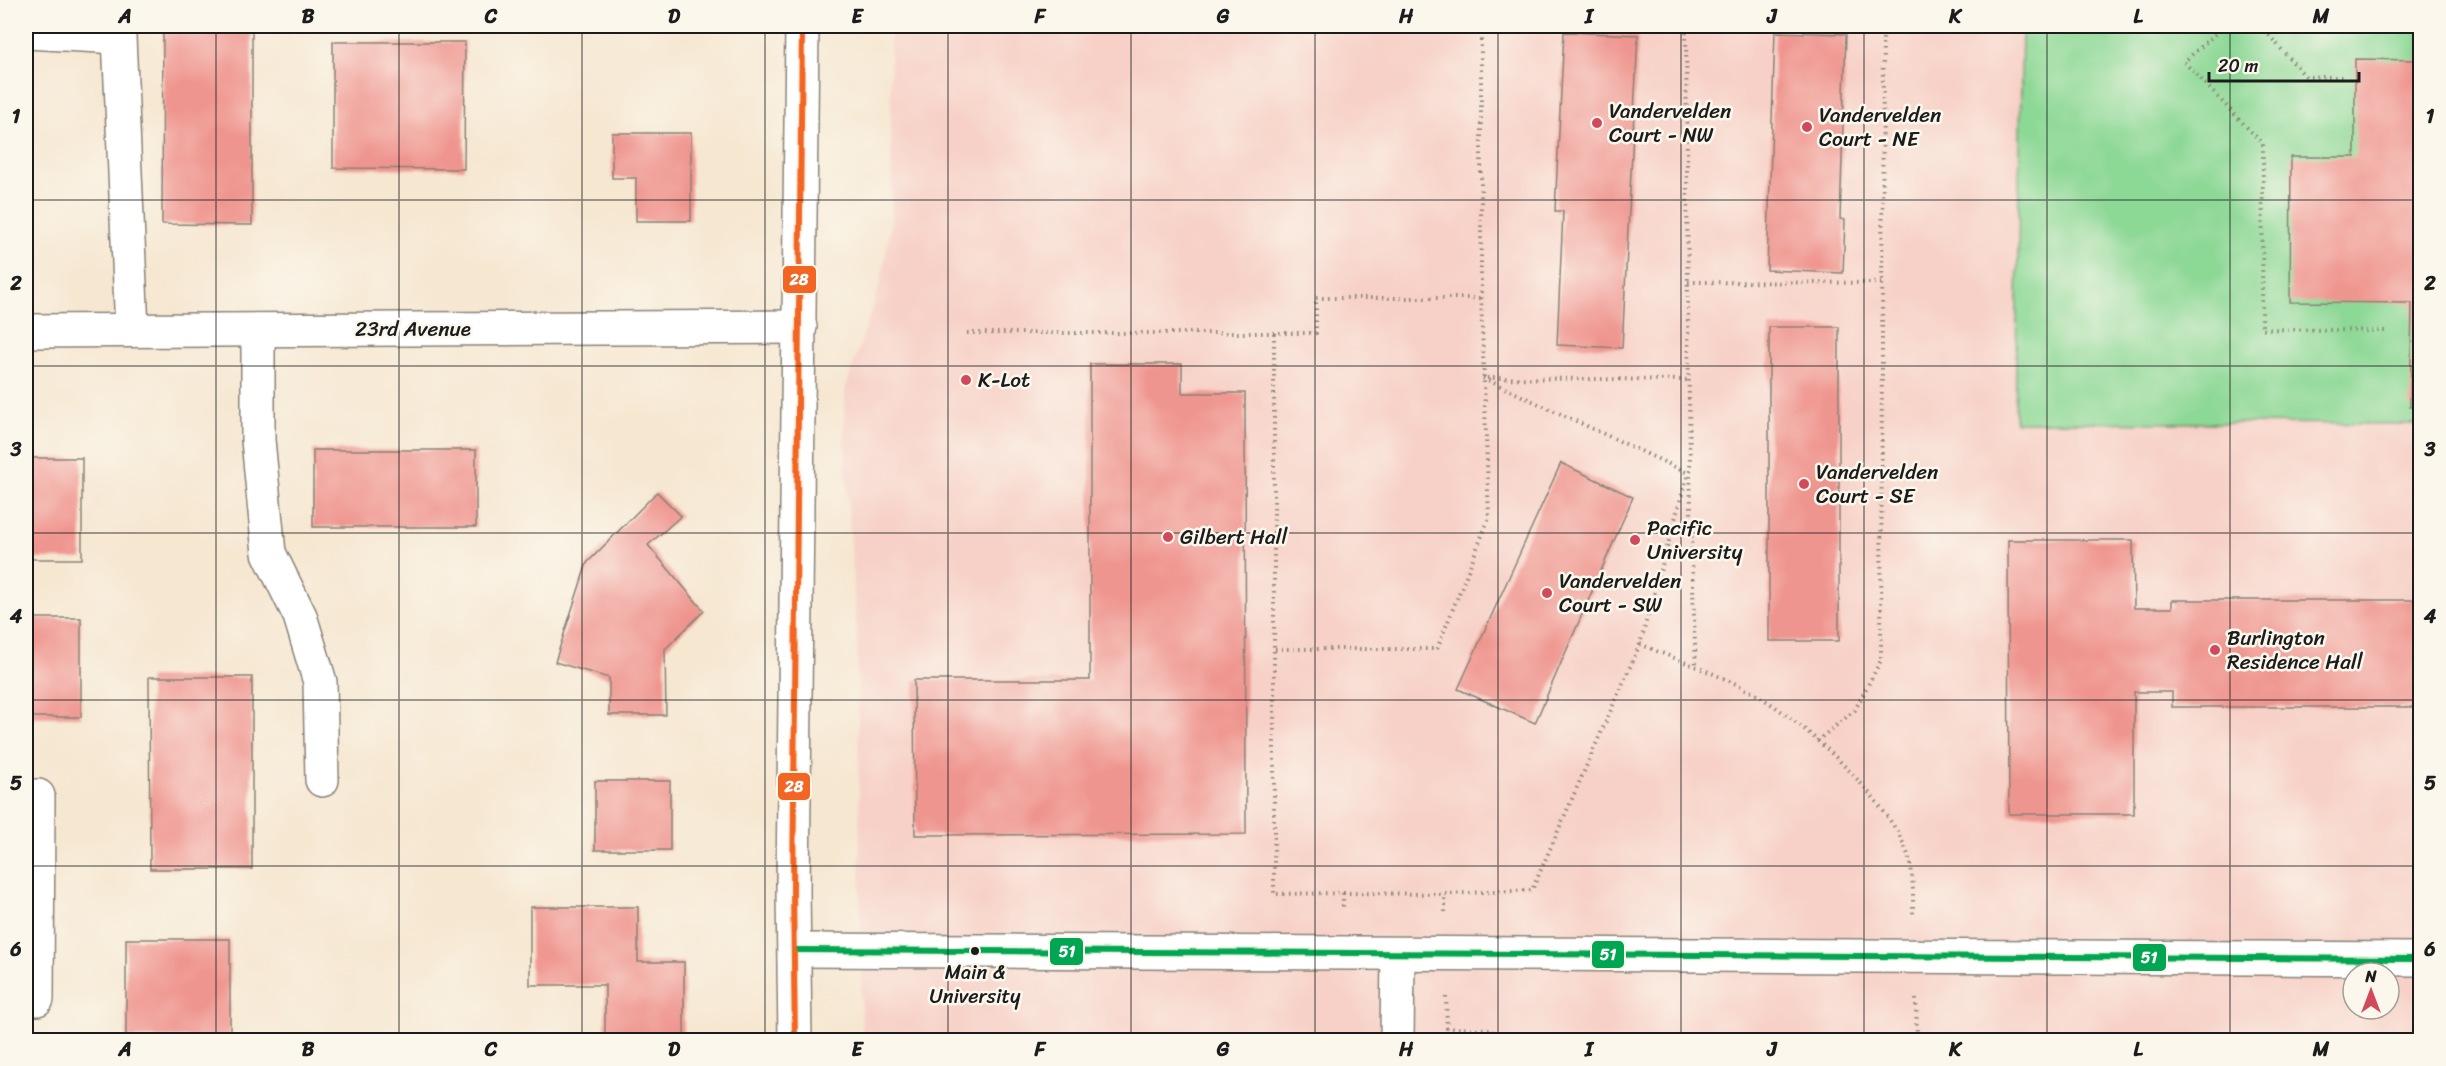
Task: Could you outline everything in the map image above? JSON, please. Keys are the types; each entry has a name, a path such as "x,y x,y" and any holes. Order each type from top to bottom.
{"street":[{"path":"795,1041 796,950 793,890 802,26"},
{"path":"26,32 119,37 132,330"},
{"name":"23rd Avenue","path":"26,331 800,327"},
{"path":"258,330 258,440 269,553 300,616 320,682 322,780"},
{"path":"26,796 38,796 37,999"},
{"path":"796,950 2421,958"},
{"path":"1397,1041 1398,954"}],"path":[{"path":"1275,649 1437,649 1489,518 1481,298 1481,26"},
{"path":"1686,26 1690,380 1688,473 1696,668"},
{"path":"1817,741 1855,710 1881,660 1883,26"},
{"path":"2224,26 2184,62 2263,144 2262,329 2389,331"},
{"path":"2261,26 2306,77 2344,77"},
{"path":"1688,282 1881,283"},
{"path":"967,333 1316,333 1316,298 1481,298"},
{"path":"1274,333 1274,894 1445,894 1532,890 1640,644 1688,473"},
{"path":"1483,378 1690,380"},
{"path":"1483,378 1688,473"},
{"path":"1640,644 1720,676 1764,699 1780,709 1848,768 1872,796 1908,854 1913,884 1914,956"},
{"path":"1343,893 1343,953"},
{"path":"1445,894 1447,1028 1493,1029 1493,1041"}],"shaded area":[{"name":"Pacific University","path":"890,26 2022,26 2015,422 2420,424 2420,1040 862,1040 857,639 844,441 845,390 882,278 892,215"}],"green space":[{"path":"2022,26 2420,26 2420,424 2015,422"}],"building":[{"path":"163,26 252,26 252,225 162,224"},
{"name":"Vandervelden Court - NW","path":"1564,32 1638,35 1622,348 1557,345 1563,211 1555,211"},
{"name":"Vandervelden Court - NE","path":"1775,32 1846,34 1840,219 1845,220 1843,273 1767,270"},
{"path":"333,42 465,42 464,169 333,168"},
{"path":"2355,59 2420,60 2420,407 2410,407 2412,303 2290,302 2291,157 2355,157"},
{"path":"612,133 691,133 691,221 636,221 636,178 612,178"},
{"name":"Vandervelden Court - SE","path":"1769,327 1839,327 1839,641 1769,641"},
{"name":"Gilbert Hall","path":"1090,364 1182,364 1182,393 1245,393 1246,834 915,835 914,680 1090,680"},
{"path":"313,450 476,450 476,527 313,527"},
{"path":"26,458 82,458 82,559 26,559"},
{"name":"Vandervelden Court - SW","path":"1561,463 1633,497 1535,723 1458,689"},
{"path":"657,492 681,516 648,545 704,611 665,649 666,715 609,715 609,678 555,662 587,563"},
{"name":"Burlington Residence Hall","path":"2008,540 2133,540 2134,608 2172,608 2172,600 2420,600 2420,707 2172,707 2172,692 2134,692 2134,814 2009,814"},
{"path":"26,618 81,618 81,717 26,717"},
{"path":"149,677 252,677 252,869 150,869"},
{"path":"595,781 670,781 670,850 595,850"},
{"path":"530,907 638,907 638,962 684,962 684,1040 605,1040 605,985 530,985"},
{"path":"126,939 230,939 230,1037 126,1038"}],"transit line":[{"name":"28","path":"795,1040 793,890 802,26"},
{"name":"51","path":"796,950 2420,959"}],"place":[{"name":"Vandervelden Court - NW","path":"1597,123"},
{"name":"Vandervelden Court - NE","path":"1807,127"},
{"name":"K-Lot","path":"966,380"},
{"name":"Vandervelden Court - SE","path":"1804,484"},
{"name":"Gilbert Hall","path":"1168,537"},
{"name":"Pacific University","path":"1635,540"},
{"name":"Vandervelden Court - SW","path":"1547,593"},
{"name":"Burlington Residence Hall","path":"2215,650"},
{"name":"Main & University","path":"975,951"}]}
